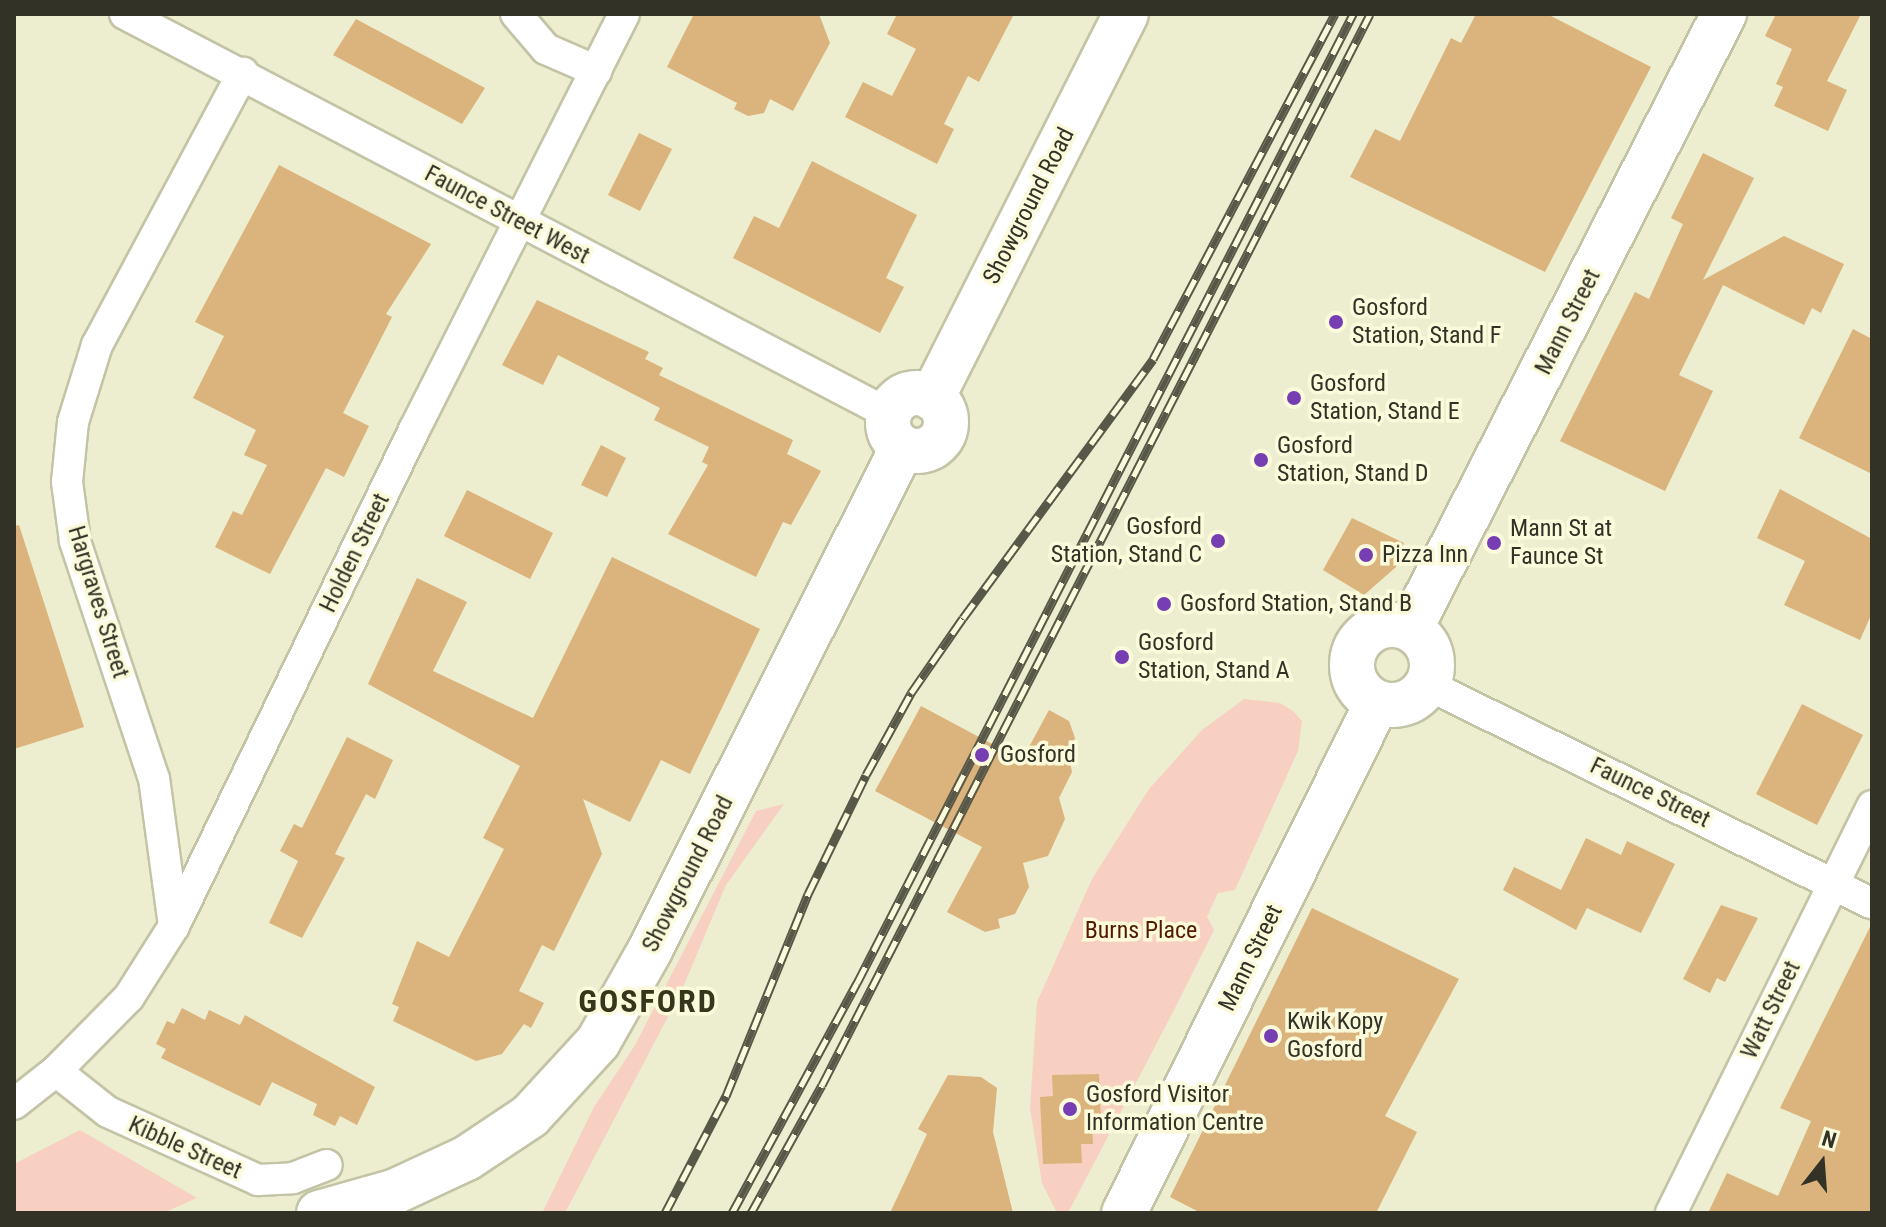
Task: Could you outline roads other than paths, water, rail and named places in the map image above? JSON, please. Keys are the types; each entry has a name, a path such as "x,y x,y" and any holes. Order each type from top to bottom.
{"street":[{"name":"Faunce Street West","path":"125,14 243,73 521,223 895,431"},
{"path":"516,14 546,49 596,71"},
{"name":"Holden Street","path":"14,1104 56,1071 129,997 174,926 624,14"},
{"name":"Showground Road","path":"319,1213 396,1191 467,1158 530,1116 598,1042 650,950 895,431 931,448 944,433 944,413 932,398 1126,14"},
{"name":"Mann Street","path":"1410,629 1724,14"},
{"name":"Hargraves Street","path":"174,926 154,779 75,541 67,482 73,422 97,345 243,73"},
{"path":"1410,629 1432,660 1428,685 1411,702 1377,703 1352,673 1355,648 1373,630 1410,629"},
{"name":"Faunce Street","path":"1428,685 1872,903"},
{"name":"Mann Street","path":"1124,1213 1377,703"},
{"name":"Watt Street","path":"1671,1213 1872,806"},
{"name":"Kibble Street","path":"56,1071 108,1112 258,1180 293,1178 327,1165"}],"railway":[{"path":"665,1213 726,1096 808,894 866,775 911,693 1153,359 1335,14"},
{"path":"732,1213 857,983 1353,14"},
{"path":"751,1213 822,1085 1370,14"}],"place":[{"name":"Gosford Station, Stand F","path":"1336,322"},
{"name":"Gosford Station, Stand E","path":"1294,398"},
{"name":"Gosford Station, Stand D","path":"1261,460"},
{"name":"Gosford Station, Stand C","path":"1218,541"},
{"name":"Mann St at Faunce St","path":"1494,543"},
{"name":"Pizza Inn","path":"1366,555"},
{"name":"Gosford Station, Stand B","path":"1164,604"},
{"name":"Gosford Station, Stand A","path":"1122,657"},
{"name":"Gosford","path":"982,755"},
{"name":"Kwik Kopy Gosford","path":"1271,1036"},
{"name":"Gosford Visitor Information Centre","path":"1070,1109"}],"district":[{"name":"GOSFORD","path":"648,1001"}],"park label":[{"name":"Burns Place","path":"1141,931"}]}
